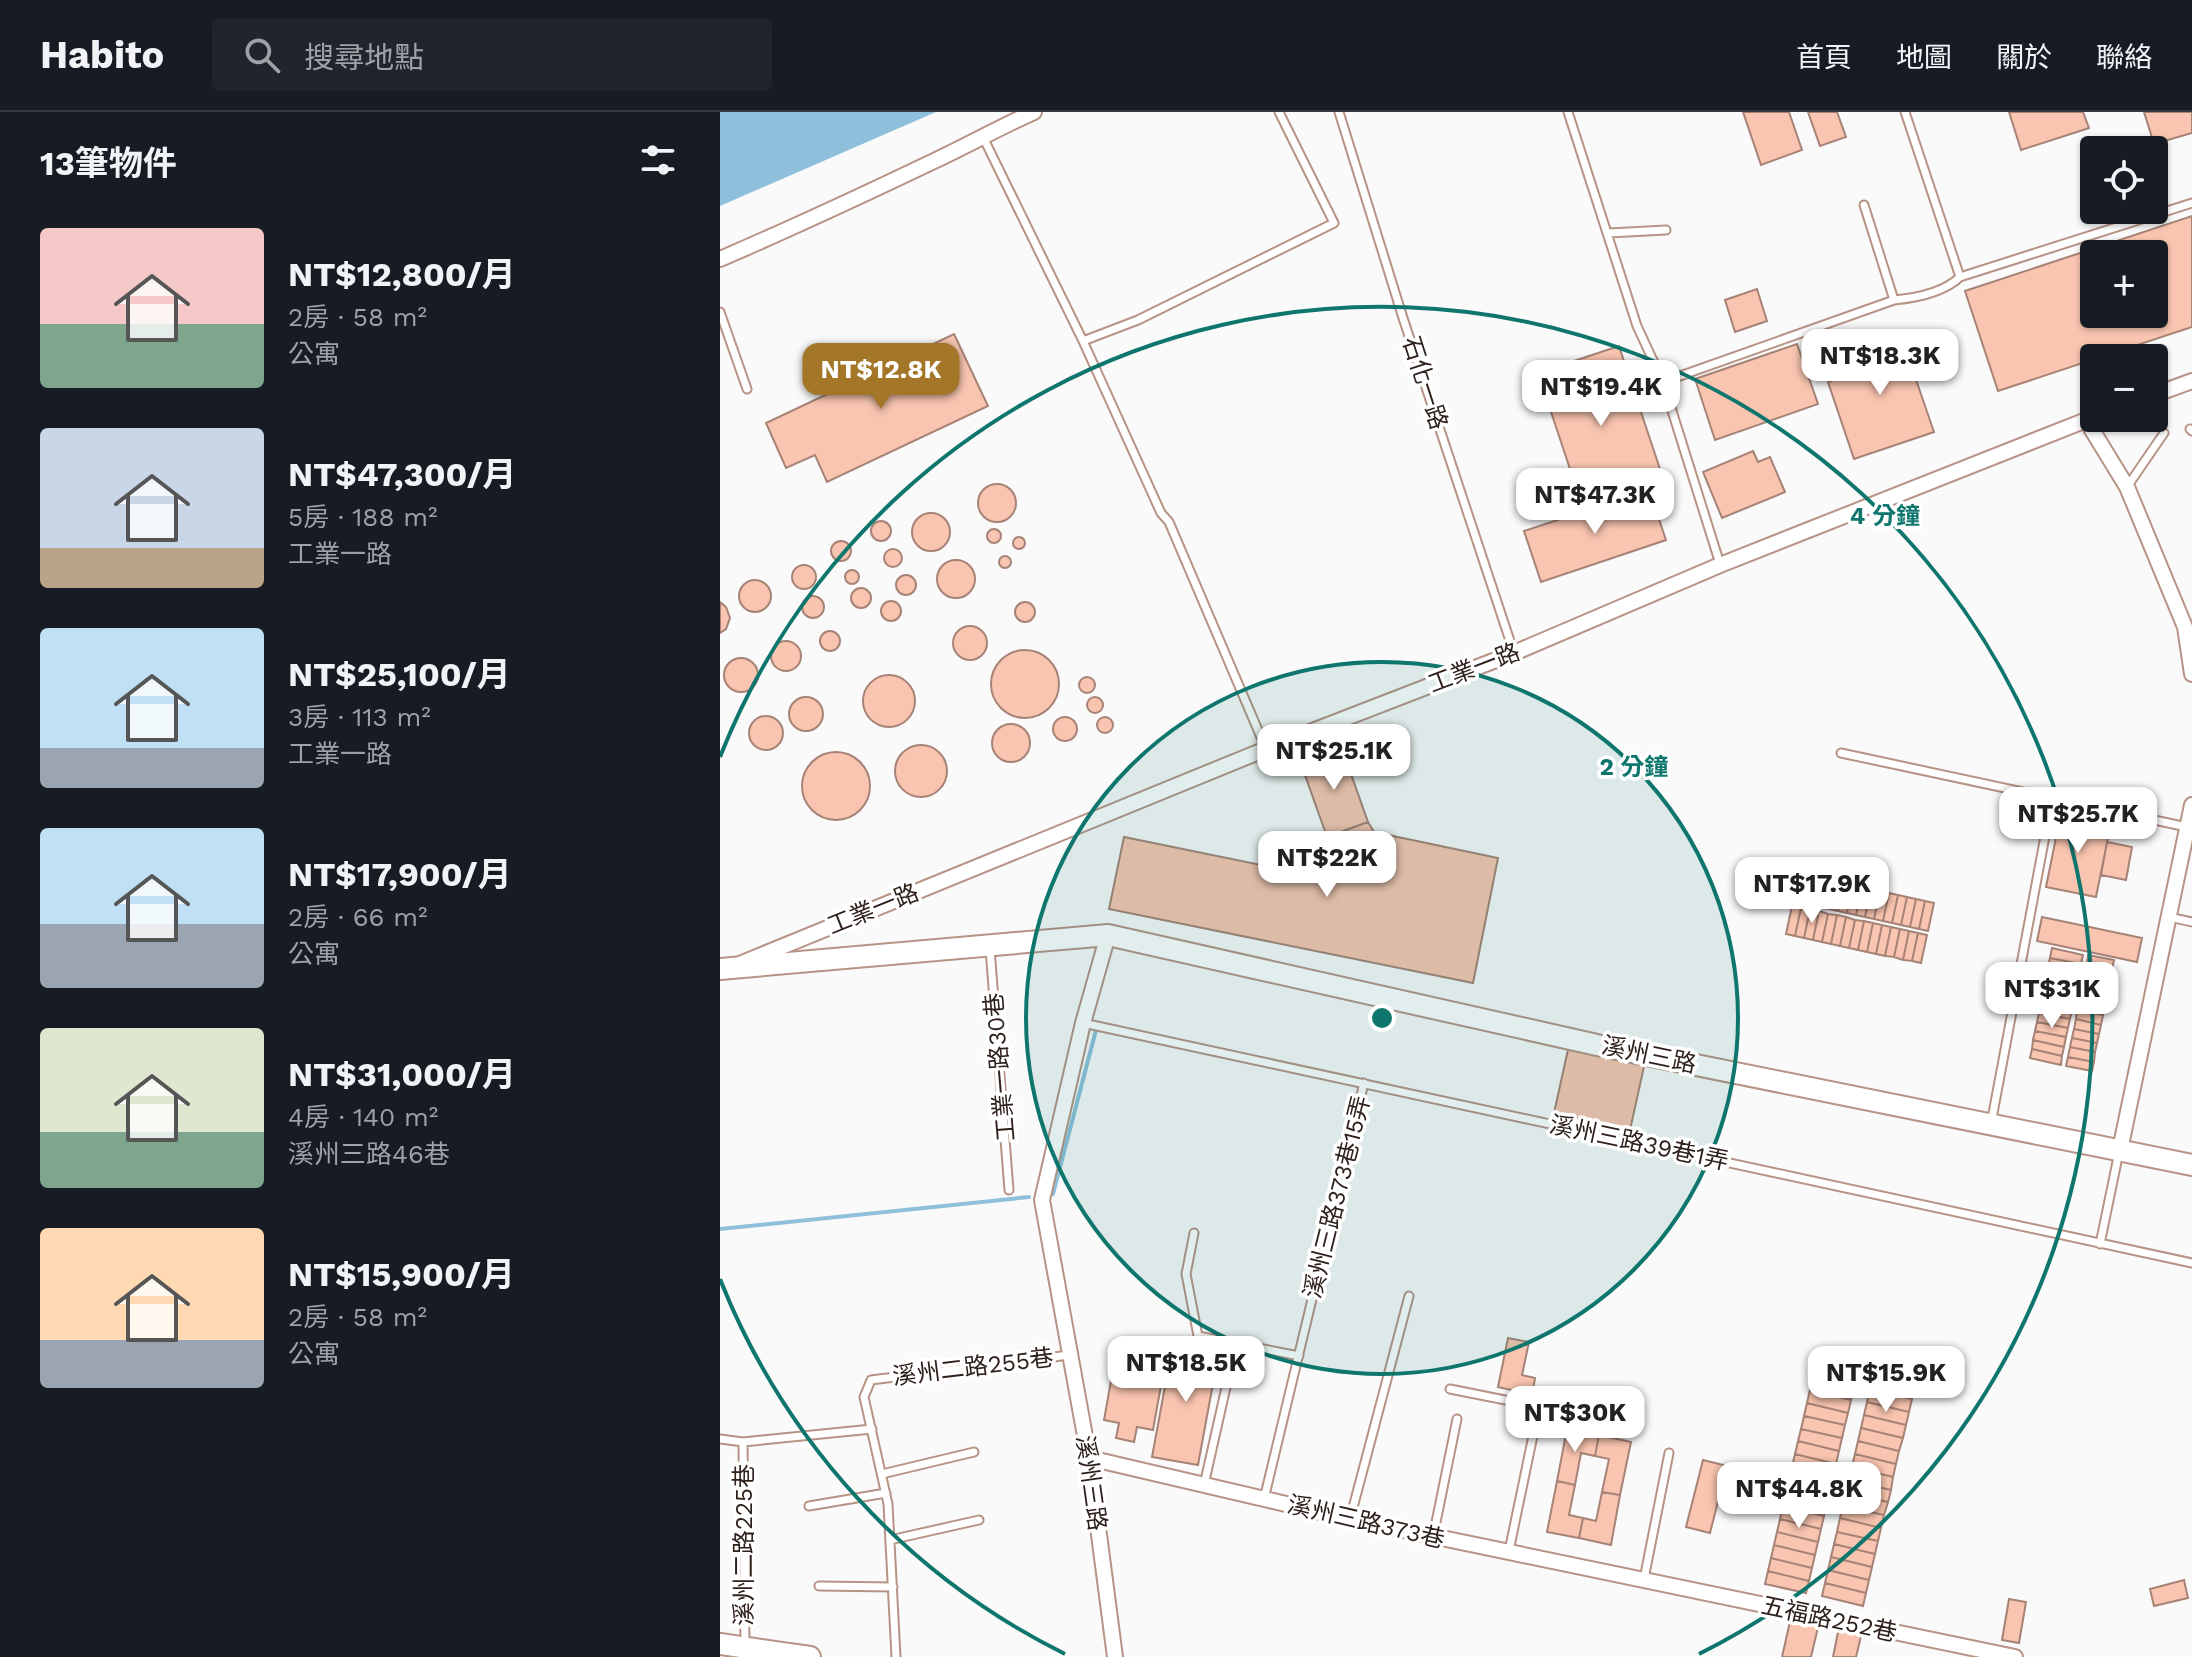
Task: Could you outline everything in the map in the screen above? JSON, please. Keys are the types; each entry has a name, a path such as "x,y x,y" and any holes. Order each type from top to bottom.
{"street":[{"path":"720,259 1034,112"},
{"path":"2168,390 2192,381"},
{"name":"工業一路","path":"723,969 1266,749 1514,653 1720,565 2080,422"},
{"path":"2098,432 2127,487 2188,627 2192,674"},
{"path":"2120,1150 2192,805"},
{"name":"溪州三路","path":"723,969 1108,935 1582,1042 2192,1165"},
{"name":"溪州三路","path":"1108,935 1083,1023 1042,1200 1089,1458 1115,1657"},
{"name":"溪州三路373巷","path":"1089,1458 1350,1519 1643,1581"},
{"name":"五福路252巷","path":"1643,1581 2015,1657"},
{"path":"720,1644 810,1657"}],"lane":[{"path":"1083,341 1138,320 1334,223 1279,112"},
{"name":"石化一路","path":"1339,112 1403,318 1514,653"},
{"path":"1568,112 1637,326 1663,382 1720,565"},
{"path":"1905,112 1960,277"},
{"path":"982,135 1083,341 1161,513 1169,522 1266,749"},
{"path":"1663,382 1894,300 1911,299 1952,285 1960,277 2192,203"},
{"path":"1864,205 1894,300"},
{"path":"1609,233 1666,230"},
{"path":"720,312 747,389"},
{"path":"2127,487 2164,433"},
{"path":"1841,753 2187,827"},
{"path":"1990,1126 2052,799"},
{"path":"2169,917 2192,922"},
{"name":"工業一路30巷","path":"990,945 1009,1190"},
{"name":"溪州三路39巷1弄","path":"1083,1023 2192,1263"},
{"name":"溪州三路373巷15弄","path":"1264,1499 1364,1083"},
{"path":"2100,1244 2120,1150"},
{"path":"1194,1233 1186,1274 1198,1336 1299,1356"},
{"path":"1350,1519 1409,1296"},
{"path":"1204,1485 1236,1343"},
{"name":"溪州二路255巷","path":"896,1657 886,1493 864,1397 871,1380 1069,1355"},
{"path":"1450,1389 1575,1414"},
{"path":"1508,1553 1539,1407"},
{"path":"1433,1537 1457,1419"},
{"path":"720,1439 743,1442 872,1429"},
{"name":"溪州二路225巷","path":"743,1442 745,1648"},
{"path":"882,1474 974,1452"},
{"path":"1643,1581 1669,1453"},
{"path":"809,1506 886,1493"},
{"path":"890,1540 979,1520"},
{"path":"819,1586 893,1587"}],"water":[{"path":"720,112 936,112 720,206"}],"building":[{"path":"1743,112 1789,112 1802,150 1761,165"},
{"path":"1808,112 1837,112 1846,137 1820,146"},
{"path":"2009,112 2083,112 2089,128 2021,150"},
{"path":"2144,112 2192,112 2192,133 2168,140 2168,136 2152,136"},
{"path":"2192,216 2192,327 2140,344 2080,344 2080,364 1998,391 1965,291 2080,253 2080,328 2168,328 2168,240 2119,240"},
{"path":"1757,289 1767,321 1735,332 1725,300"},
{"path":"1899,330 1934,432 1854,459 1828,382 1850,374 1842,349"},
{"path":"954,334 988,406 827,482 815,455 786,468 766,423"},
{"path":"1797,344 1818,404 1715,440 1695,379"},
{"path":"1619,346 1662,475 1646,480 1649,490 1584,511 1538,373"},
{"path":"1753,451 1758,462 1770,457 1785,492 1722,518 1703,472"},
{"path":"997,484 1010,490 1016,503 1010,516 997,522 984,516 978,503 984,490"},
{"path":"1649,490 1666,540 1541,582 1524,531"},
{"path":"931,513 944,519 950,532 944,545 931,551 918,545 912,532 918,519"},
{"path":"881,521 888,524 891,531 888,538 881,541 874,538 871,531 874,524"},
{"path":"994,529 1001,536 994,543 987,536"},
{"path":"1019,537 1025,543 1019,549 1013,543"},
{"path":"841,541 848,544 851,551 848,558 841,561 834,558 831,551 834,544"},
{"path":"889,549 897,549 902,558 900,565 889,567 884,562 884,554"},
{"path":"1005,556 1011,562 1005,568 999,562"},
{"path":"956,560 969,566 975,579 969,592 956,598 943,592 937,579 943,566"},
{"path":"804,565 812,569 816,577 812,585 804,589 796,585 792,577 796,569"},
{"path":"852,570 859,577 852,584 845,577"},
{"path":"906,575 913,578 916,585 913,592 906,595 899,592 896,585 899,578"},
{"path":"755,580 766,585 771,596 766,607 755,612 744,607 739,596 744,585"},
{"path":"857,588 865,588 871,598 865,608 857,608 851,602 851,594"},
{"path":"813,596 821,599 824,607 821,615 813,618 805,615 802,607 805,599"},
{"path":"891,601 898,604 901,611 898,618 891,621 884,618 881,611 884,604"},
{"path":"720,602 726,607 730,618 726,629 720,633"},
{"path":"1025,602 1032,605 1035,612 1032,619 1025,622 1018,619 1015,612 1018,605"},
{"path":"970,626 982,631 987,643 982,655 970,660 958,655 953,643 958,631"},
{"path":"826,631 834,631 840,641 834,651 826,651 820,645 820,637"},
{"path":"786,641 797,645 801,656 797,667 786,671 775,667 771,656 775,645"},
{"path":"1025,650 1049,660 1059,684 1049,708 1025,718 1001,708 991,684 1001,660"},
{"path":"741,658 753,663 758,675 753,687 741,692 729,687 724,675 729,663"},
{"path":"889,675 908,682 915,701 908,720 889,727 870,720 863,701 870,682"},
{"path":"1084,677 1090,677 1095,685 1093,691 1084,693 1079,688 1079,682"},
{"path":"806,697 818,702 823,714 818,726 806,731 794,726 789,714 794,702"},
{"path":"1092,697 1098,697 1103,705 1101,711 1092,713 1087,708 1087,702"},
{"path":"766,716 778,721 783,733 778,745 766,750 754,745 749,733 754,721"},
{"path":"1065,717 1076,724 1077,729 1070,740 1065,741 1054,734 1053,729 1060,718"},
{"path":"1102,717 1108,717 1113,725 1111,731 1102,733 1097,728 1097,722"},
{"path":"1011,724 1024,730 1030,743 1024,756 1011,762 998,756 992,743 998,730"},
{"path":"921,745 940,752 947,771 940,790 921,797 902,790 895,771 902,752"},
{"path":"1341,746 1368,822 1327,837 1300,761"},
{"path":"829,752 843,752 855,757 865,767 870,786 865,805 855,815 843,820 829,820 817,815 807,805 802,793 802,779 807,767 817,757"},
{"path":"2061,813 2111,823 2096,897 2046,887"},
{"path":"1368,822 1374,832 1498,858 1473,983 1109,909 1124,837 1325,878 1331,846 1327,837"},
{"path":"2107,842 2132,847 2126,880 2101,875"},
{"path":"1799,873 1808,875 1802,904 1793,902"},
{"path":"1808,875 1817,877 1811,905 1802,904"},
{"path":"1817,877 1826,879 1820,908 1811,905"},
{"path":"1826,879 1835,881 1829,909 1820,908"},
{"path":"1835,881 1844,883 1838,911 1829,909"},
{"path":"1844,883 1853,885 1847,913 1838,911"},
{"path":"1853,885 1862,887 1856,915 1847,913"},
{"path":"1862,887 1871,889 1865,917 1856,915"},
{"path":"1871,889 1880,891 1874,919 1865,917"},
{"path":"1880,891 1889,893 1883,921 1874,919"},
{"path":"1889,893 1898,895 1892,923 1883,921"},
{"path":"1898,895 1907,897 1901,925 1892,923"},
{"path":"1907,897 1916,899 1910,927 1901,925"},
{"path":"1916,899 1925,901 1919,929 1910,927"},
{"path":"1925,901 1934,903 1928,931 1919,929"},
{"path":"1792,906 1801,908 1795,936 1786,934"},
{"path":"1801,908 1810,910 1804,938 1795,936"},
{"path":"1810,910 1819,911 1813,940 1804,938"},
{"path":"1819,911 1828,914 1822,942 1813,940"},
{"path":"1828,914 1837,915 1831,944 1822,942"},
{"path":"1837,915 1846,917 1840,946 1831,944"},
{"path":"1846,917 1855,920 1849,948 1840,946"},
{"path":"2042,917 2142,938 2137,962 2037,941"},
{"path":"1855,920 1864,921 1858,950 1849,948"},
{"path":"1864,921 1873,923 1867,952 1858,950"},
{"path":"1873,923 1882,925 1876,954 1867,952"},
{"path":"1882,925 1891,927 1885,956 1876,954"},
{"path":"1891,927 1900,929 1894,957 1885,956"},
{"path":"1900,929 1909,931 1903,960 1894,957"},
{"path":"1909,931 1918,933 1912,961 1903,960"},
{"path":"1918,933 1927,935 1921,963 1912,961"},
{"path":"2052,948 2083,955 2081,964 2050,958"},
{"path":"2088,955 2114,960 2112,969 2087,964"},
{"path":"2050,958 2081,964 2079,973 2048,967"},
{"path":"2087,964 2112,969 2110,978 2085,973"},
{"path":"2048,967 2079,973 2077,982 2046,976"},
{"path":"2085,973 2110,978 2108,988 2083,982"},
{"path":"2046,976 2077,982 2075,991 2045,985"},
{"path":"2083,982 2108,988 2107,997 2081,992"},
{"path":"2045,985 2075,991 2073,1001 2043,994"},
{"path":"2081,992 2107,997 2105,1006 2079,1001"},
{"path":"2043,994 2073,1001 2072,1010 2041,1004"},
{"path":"2079,1001 2105,1006 2103,1015 2077,1010"},
{"path":"2041,1004 2072,1010 2070,1019 2039,1013"},
{"path":"2077,1010 2103,1015 2101,1025 2076,1019"},
{"path":"2039,1013 2070,1019 2068,1028 2037,1022"},
{"path":"2076,1019 2101,1025 2099,1034 2074,1029"},
{"path":"2037,1022 2068,1028 2066,1037 2035,1031"},
{"path":"2074,1029 2099,1034 2097,1043 2072,1038"},
{"path":"2035,1031 2066,1037 2064,1047 2033,1040"},
{"path":"2072,1038 2097,1043 2095,1052 2070,1047"},
{"path":"2033,1040 2064,1047 2062,1056 2032,1049"},
{"path":"1569,1045 1645,1062 1630,1130 1554,1113"},
{"path":"2070,1047 2095,1052 2094,1062 2068,1057"},
{"path":"2032,1049 2062,1056 2061,1065 2030,1058"},
{"path":"2068,1057 2094,1062 2092,1071 2066,1066"},
{"path":"1508,1338 1529,1342 1522,1375 1535,1378 1532,1395 1498,1387"},
{"path":"1173,1343 1219,1351 1198,1465 1152,1457"},
{"path":"1116,1353 1165,1363 1153,1430 1137,1427 1134,1442 1116,1438 1119,1423 1104,1420"},
{"path":"1813,1377 1854,1387 1851,1400 1810,1390"},
{"path":"1870,1389 1912,1399 1909,1412 1867,1402"},
{"path":"1810,1390 1851,1400 1848,1413 1807,1403"},
{"path":"1867,1402 1909,1412 1906,1425 1864,1415"},
{"path":"1807,1403 1848,1413 1845,1425 1804,1416"},
{"path":"1864,1415 1906,1425 1903,1438 1861,1428"},
{"path":"1804,1416 1845,1425 1842,1438 1801,1429"},
{"path":"1861,1428 1903,1438 1899,1451 1858,1441"},
{"path":"1567,1429 1599,1435 1595,1456 1581,1453 1575,1485 1557,1481"},
{"path":"1801,1429 1842,1438 1839,1451 1798,1441"},
{"path":"1599,1435 1631,1442 1620,1495 1602,1492 1609,1459 1595,1456"},
{"path":"1798,1441 1839,1451 1836,1464 1795,1454"},
{"path":"1858,1441 1899,1451 1896,1464 1855,1454"},
{"path":"1795,1454 1836,1464 1833,1477 1792,1467"},
{"path":"1855,1454 1896,1464 1893,1477 1852,1467"},
{"path":"1703,1460 1727,1466 1710,1533 1686,1527"},
{"path":"1792,1467 1833,1477 1830,1490 1789,1480"},
{"path":"1852,1467 1893,1477 1891,1490 1849,1480"},
{"path":"1789,1480 1830,1490 1827,1503 1786,1493"},
{"path":"1849,1480 1891,1490 1888,1502 1846,1493"},
{"path":"1557,1481 1575,1485 1569,1515 1583,1518 1579,1538 1547,1532"},
{"path":"1602,1492 1620,1495 1611,1545 1579,1538 1583,1518 1596,1521"},
{"path":"1786,1493 1827,1503 1824,1516 1783,1506"},
{"path":"1846,1493 1888,1502 1884,1515 1843,1506"},
{"path":"1783,1506 1824,1516 1821,1529 1780,1519"},
{"path":"1843,1506 1884,1515 1881,1528 1840,1518"},
{"path":"1840,1518 1881,1528 1878,1541 1837,1532"},
{"path":"1780,1519 1821,1529 1818,1542 1777,1532"},
{"path":"1777,1532 1818,1542 1815,1555 1774,1545"},
{"path":"1837,1532 1878,1541 1875,1554 1834,1544"},
{"path":"1834,1544 1875,1554 1872,1567 1831,1557"},
{"path":"1774,1545 1815,1555 1812,1568 1771,1558"},
{"path":"1831,1557 1872,1567 1869,1580 1828,1570"},
{"path":"1771,1558 1812,1568 1809,1581 1768,1571"},
{"path":"1828,1570 1869,1580 1866,1593 1825,1583"},
{"path":"1768,1571 1809,1581 1806,1593 1765,1584"},
{"path":"2184,1580 2188,1598 2154,1606 2150,1589"},
{"path":"1825,1583 1866,1593 1863,1606 1822,1596"},
{"path":"2009,1599 2026,1602 2019,1643 2002,1640"},
{"path":"1791,1617 1819,1623 1811,1657 1782,1657"},
{"path":"1839,1627 1862,1632 1856,1657 1833,1657"}],"waterway":[{"path":"1053,1194 1096,1030"},
{"path":"720,1229 1029,1197"}]}
